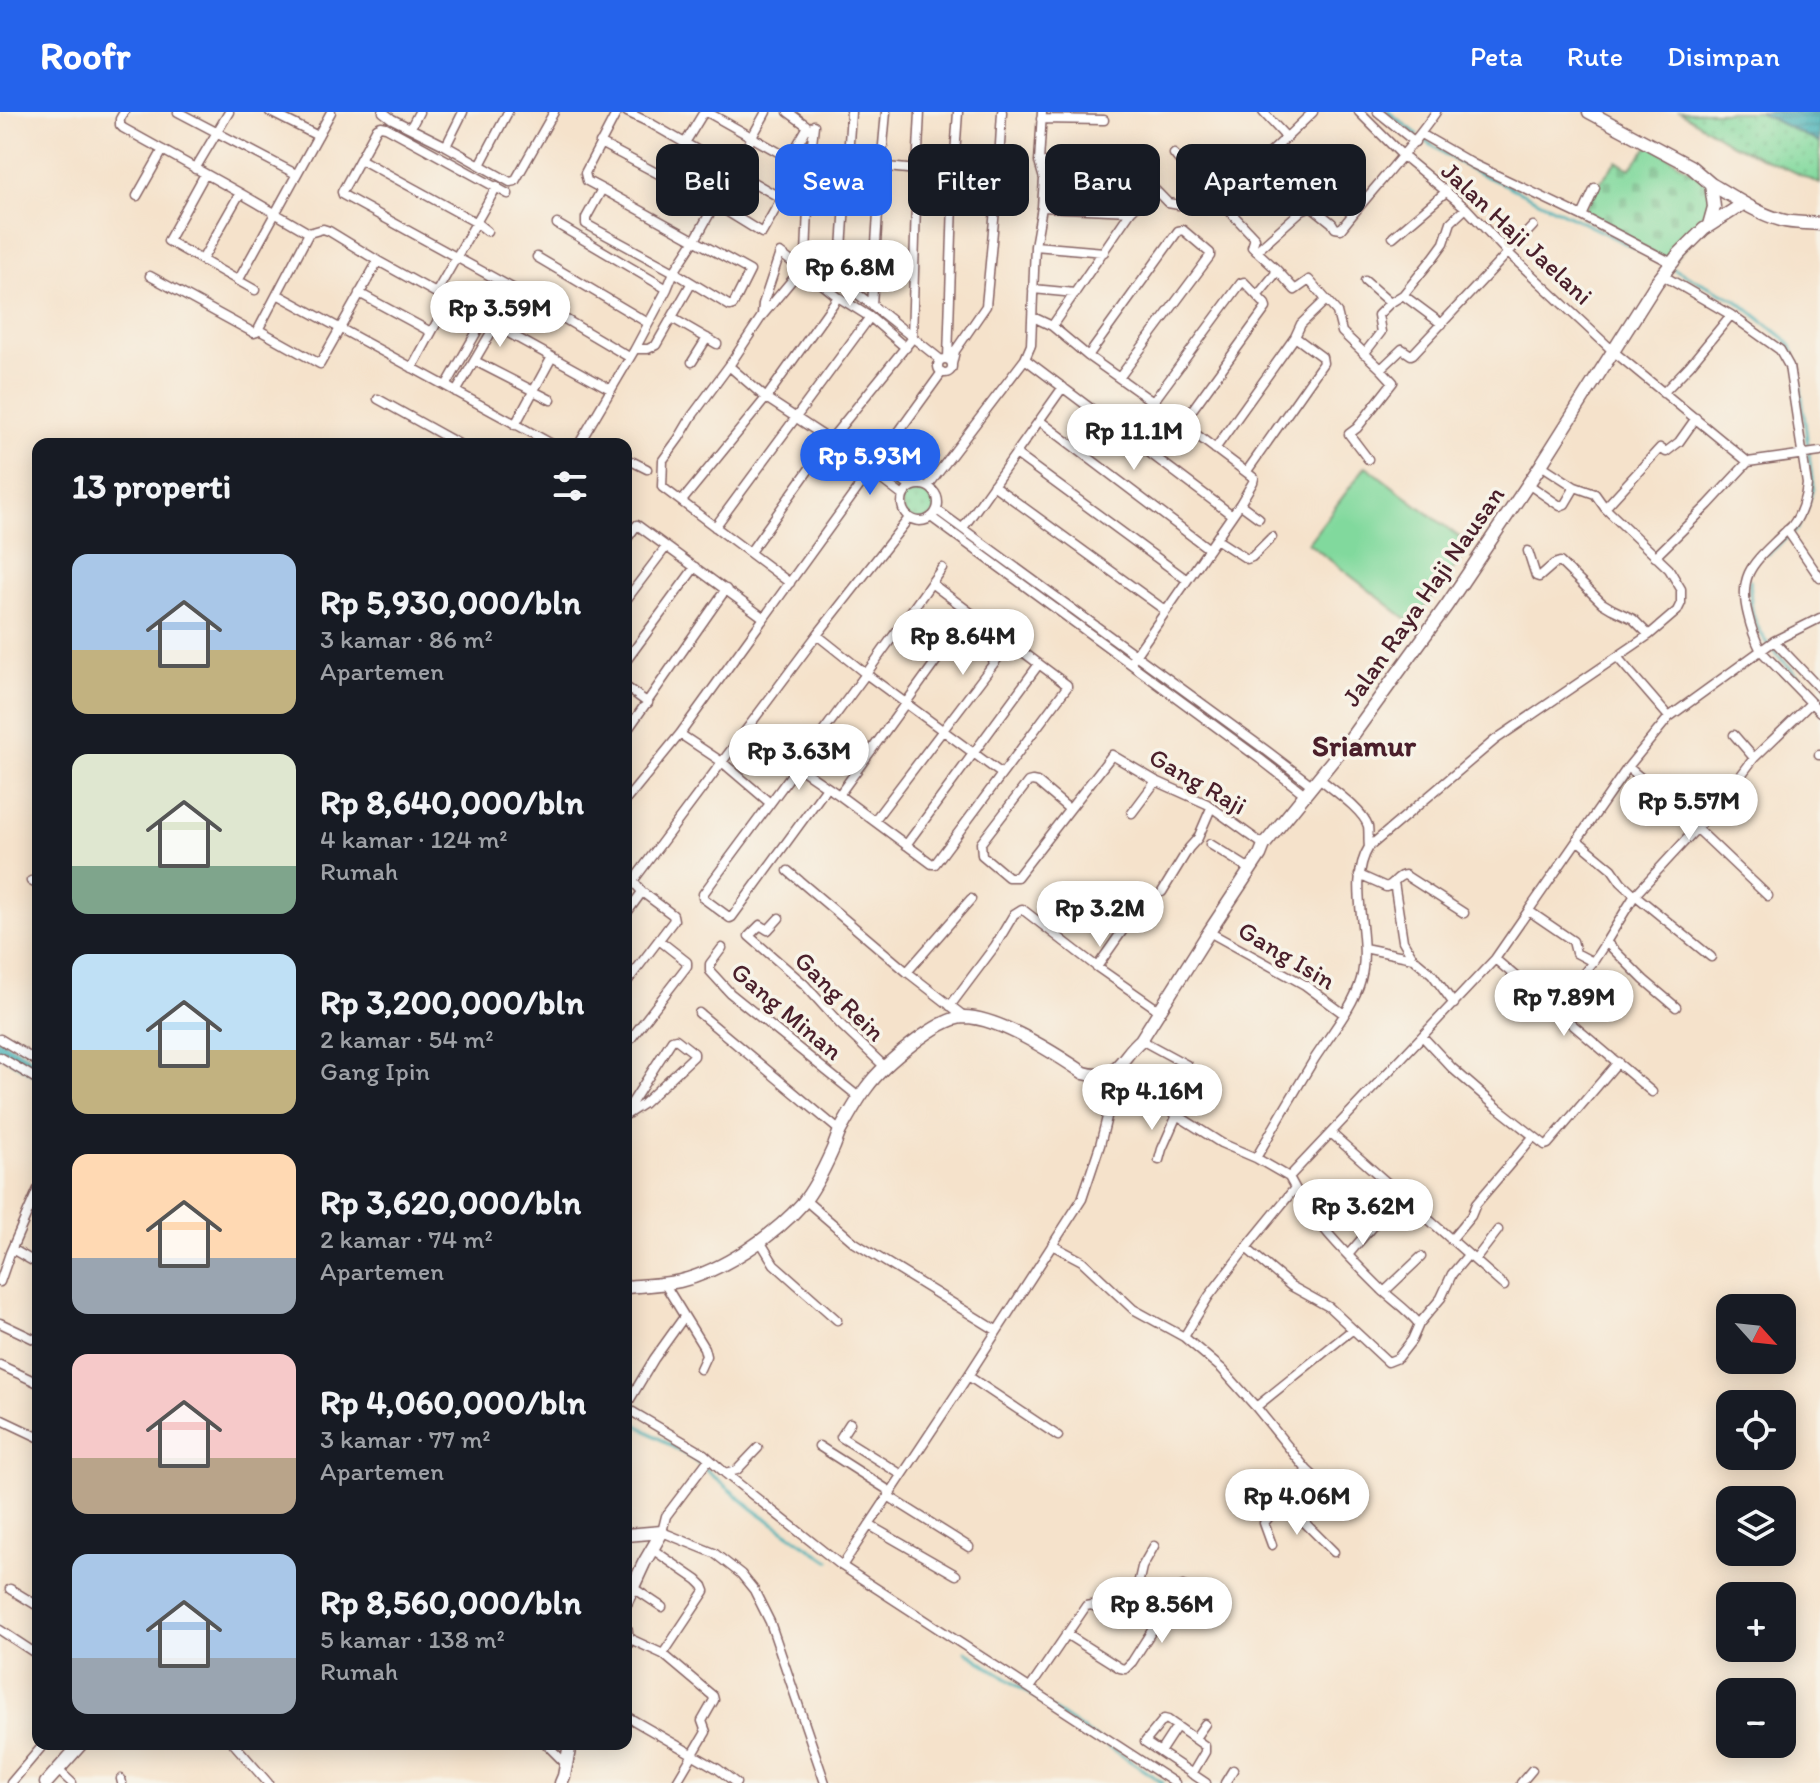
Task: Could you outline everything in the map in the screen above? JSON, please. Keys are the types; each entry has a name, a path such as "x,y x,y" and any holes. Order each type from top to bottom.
{"street":[{"path":"124,112 120,119 123,128 309,233"},
{"path":"178,112 296,174"},
{"path":"195,169 229,112"},
{"path":"270,112 318,136"},
{"path":"238,281 331,112"},
{"path":"383,112 389,123 508,194"},
{"path":"411,127 419,112"},
{"path":"446,146 463,112"},
{"path":"480,165 508,112"},
{"path":"554,112 515,181 510,182 411,127 389,123 381,126 377,128 343,195 632,353 656,345 691,284"},
{"path":"602,189 586,218 586,224 730,306 735,303 750,272 585,178 617,112"},
{"path":"627,112 685,143 707,112 787,157 791,156 807,128 788,112"},
{"path":"650,123 657,112"},
{"path":"748,144 766,112"},
{"path":"848,144 851,112"},
{"path":"883,144 886,112"},
{"path":"918,144 920,112"},
{"path":"956,144 958,112"},
{"path":"1000,144 1002,112"},
{"path":"1263,112 1287,138"},
{"path":"1313,112 1220,201 1255,238 1251,246 1296,290 1309,280 1337,312 1342,332 1393,382 1349,434 1368,459"},
{"name":"Jalan Haji Jaelani","path":"1359,112 1403,156 1466,208 1507,252 1613,351 1748,462"},
{"path":"1378,112 1415,142"},
{"path":"1256,251 1302,210 1311,206 1335,228 1341,229 1415,142 1436,112"},
{"path":"1589,112 1690,166 1712,187 1743,204 1780,220 1820,224"},
{"path":"928,486 1025,359 1030,348 1035,246 1044,179 1039,162 1042,115 1104,120"},
{"path":"812,144 814,125"},
{"path":"1421,134 1473,164 1672,263"},
{"path":"600,143 656,173"},
{"path":"137,196 163,150"},
{"path":"360,159 487,231"},
{"path":"1039,162 1045,162"},
{"path":"205,174 168,239 170,243 255,290"},
{"path":"436,293 502,178"},
{"path":"734,216 760,233 780,201 759,185"},
{"path":"1709,225 1714,207 1712,187"},
{"path":"1582,216 1595,188"},
{"path":"1393,237 1447,191"},
{"path":"202,260 240,193"},
{"name":"Jalan Raya Haji Nausan","path":"1115,1074 1160,1011 1264,845 1350,739 1447,605 1662,275 1709,225 1743,204"},
{"path":"1364,354 1381,332 1378,315 1403,295 1444,243 1451,222 1466,208"},
{"path":"582,438 708,216"},
{"path":"790,583 662,487 663,460 762,316 801,268 806,255 808,216"},
{"path":"840,280 844,216"},
{"path":"872,305 878,216"},
{"path":"750,552 830,440 912,339 916,216"},
{"path":"632,793 680,734 942,372 948,372 952,216"},
{"path":"947,361 986,306 994,216"},
{"path":"1052,326 1128,216"},
{"path":"557,224 667,289"},
{"path":"1381,369 1402,349 1411,355 1533,226"},
{"path":"150,276 254,333 259,330 309,233 323,229 610,389"},
{"path":"1088,356 1178,231 1183,230 1210,256 1119,378"},
{"path":"1035,246 1104,252"},
{"path":"762,316 780,253 870,317 906,348"},
{"path":"806,255 912,339 947,361"},
{"path":"537,257 648,323"},
{"path":"259,330 320,364 378,261"},
{"path":"1258,295 1276,269"},
{"path":"1662,275 1731,315 1784,354 1791,376 1807,484 1806,498 1792,526 1757,559 1748,572 1744,581 1745,604 1755,641 1761,651 1820,712"},
{"path":"1365,281 1390,303"},
{"path":"1153,402 1244,282 1266,308 1182,424"},
{"path":"1033,289 1075,293"},
{"path":"456,392 516,290"},
{"path":"359,293 431,332"},
{"path":"277,294 540,438"},
{"path":"1403,295 1442,324"},
{"path":"682,501 766,398 838,297"},
{"path":"412,368 449,300"},
{"path":"1215,449 1295,337 1301,324 1326,300"},
{"path":"1663,393 1731,315"},
{"path":"715,527 870,317"},
{"path":"1033,317 1052,326 1088,356 1253,476 1253,482 1240,504 1130,663"},
{"path":"672,318 717,344"},
{"path":"446,386 484,319"},
{"path":"1247,471 1323,363 1322,357 1295,337"},
{"path":"692,362 707,338"},
{"path":"515,425 552,357"},
{"path":"1025,359 1232,515"},
{"path":"475,361 551,400"},
{"path":"729,366 766,398 830,440 903,496"},
{"path":"963,528 1063,387"},
{"path":"378,399 448,438"},
{"path":"1605,508 1660,448 1666,452 1679,442 1696,418"},
{"path":"1040,421 1209,549"},
{"path":"1655,557 1748,462 1818,452"},
{"path":"1016,454 1187,580"},
{"path":"877,460 910,487"},
{"path":"632,462 647,469"},
{"path":"1256,1158 1344,1014 1361,979 1364,948 1359,875 1362,857 1369,847 1495,740 1618,658 1677,611 1681,603 1678,582 1669,569 1605,508 1595,494 1575,487 1541,465"},
{"path":"1528,484 1560,506 1565,504 1575,487"},
{"path":"993,485 1166,611"},
{"path":"928,486 934,490 938,501 934,513 920,521 909,518 902,508 903,496 910,487 928,486"},
{"path":"1240,504 1259,518"},
{"path":"934,513 963,528 1130,663 1260,759 1359,813 1368,827 1369,847"},
{"path":"934,513 1039,590 1136,655 1313,786"},
{"path":"632,876 909,518"},
{"path":"632,532 637,525 764,618"},
{"path":"1787,530 1820,578"},
{"path":"1216,539 1247,559 1272,537"},
{"path":"632,592 666,547"},
{"path":"1528,551 1536,576 1560,562 1602,603 1633,619 1649,635"},
{"path":"632,653 695,567"},
{"path":"827,787 730,918 703,898 942,568"},
{"path":"798,767 936,864 1067,687 931,583"},
{"path":"632,724 726,589"},
{"path":"839,795 971,613"},
{"path":"1289,1177 1495,959 1628,767 1669,717 1774,641 1820,618"},
{"path":"817,635 1002,774"},
{"path":"1774,641 1820,689"},
{"path":"874,821 1010,642"},
{"path":"1618,658 1669,717"},
{"path":"906,845 1039,664"},
{"path":"632,691 648,703"},
{"path":"1555,1009 1593,962 1635,895 1721,802 1754,758 1811,703"},
{"path":"680,734 722,762 770,803"},
{"path":"1734,735 1754,758"},
{"path":"1260,759 1267,751"},
{"name":"Gang Raji","path":"1069,809 1114,755 1156,781 1211,808 1264,845"},
{"path":"1628,767 1768,896"},
{"path":"1132,813 1156,781"},
{"path":"1028,782 1037,782 1069,809 1017,877 1008,877 982,855 981,843 1028,782"},
{"path":"1162,892 1198,838 1211,808"},
{"path":"1577,840 1612,869 1635,895 1711,957"},
{"path":"1210,844 1250,869"},
{"path":"788,871 965,1017"},
{"path":"1359,875 1386,887 1402,874 1408,876 1464,913"},
{"path":"632,881 674,918 632,975"},
{"path":"1394,882 1401,935 1413,958 1432,974 1454,1004"},
{"path":"632,906 642,892"},
{"path":"907,972 971,899"},
{"path":"950,1006 995,946 1014,914 1024,910 1160,1011"},
{"path":"1097,967 1137,910"},
{"path":"1529,911 1573,941 1576,953 1593,962"},
{"name":"Gang Rein","path":"779,918 768,930 760,925 749,936 804,984 885,1067"},
{"name":"Gang Isin","path":"1209,932 1305,985 1344,1014"},
{"path":"632,1037 687,965 659,940"},
{"path":"1606,942 1676,1007"},
{"name":"Gang Minan","path":"722,948 710,964 710,971 730,993 860,1098"},
{"path":"1364,948 1413,958"},
{"path":"1495,959 1652,1092"},
{"path":"699,1013 840,1131"},
{"path":"632,1286 679,1281 714,1269 787,1221 818,1179 840,1131 868,1085 912,1044 947,1021 965,1017 1007,1029 1084,1073 1098,1076 1115,1074 1221,1143 1289,1177 1330,1235 1419,1324"},
{"path":"1423,1037 1452,1068 1533,1137 1548,1144 1618,1062"},
{"path":"0,1039 32,1058"},
{"path":"632,1103 672,1040 676,1039 694,1053 643,1104 632,1110"},
{"path":"1141,1040 1187,1065"},
{"path":"0,1057 32,1076"},
{"path":"842,1566 1082,1199 1100,1145 1115,1074"},
{"path":"1159,1160 1177,1115"},
{"path":"1332,1134 1504,1286"},
{"path":"1451,1240 1471,1216 1476,1204 1533,1137"},
{"path":"1184,1337 1209,1296 1295,1188"},
{"path":"1348,1255 1399,1195"},
{"path":"805,1200 855,1243 996,1330"},
{"path":"0,1282 32,1203"},
{"path":"1246,1248 1291,1286 1329,1307 1384,1360 1391,1362 1412,1340 1419,1324 1441,1298 1452,1274 1498,1230"},
{"path":"760,1241 774,1264 837,1320"},
{"path":"1052,1245 1082,1261 1133,1309 1184,1337 1222,1369 1307,1470 1338,1499"},
{"path":"12,1249 32,1261"},
{"path":"1384,1292 1421,1257"},
{"path":"664,1283 706,1351 700,1369"},
{"path":"632,1397 684,1317"},
{"path":"0,1323 32,1338"},
{"path":"1256,1407 1352,1330"},
{"path":"0,1365 32,1380"},
{"path":"968,1376 1058,1436"},
{"path":"632,1411 709,1459 842,1566 1175,1783"},
{"path":"0,1419 32,1434"},
{"path":"831,1454 850,1423"},
{"path":"841,1437 902,1475"},
{"path":"819,1446 969,1547"},
{"path":"725,1473 737,1470 758,1448"},
{"path":"662,1607 632,1587 662,1532 666,1516 709,1459"},
{"path":"1272,1545 1263,1524 1307,1470"},
{"path":"1282,1500 1334,1552"},
{"path":"869,1525 956,1575"},
{"path":"632,1534 662,1532 687,1540 714,1553 741,1574 754,1590 770,1622 825,1783"},
{"path":"1030,1688 1086,1606 1091,1605 1113,1616 1134,1602 1142,1567 1154,1546"},
{"path":"652,1549 697,1580 705,1591 663,1654"},
{"path":"1066,1634 1125,1669 1179,1588 1190,1589"},
{"path":"10,1589 32,1602"},
{"path":"0,1630 32,1651"},
{"path":"632,1640 663,1654 714,1698 702,1721 706,1732 676,1783"},
{"path":"1192,1774 1206,1749 1203,1743 1164,1719 1146,1743 1160,1752 1192,1774 1206,1783"},
{"path":"632,1720 723,1772 736,1783"},
{"path":"1195,1738 1205,1724"},
{"path":"1160,1752 1177,1726"},
{"path":"11,1783 39,1750"},
{"path":"46,1783 75,1750"},
{"path":"239,1750 268,1783"},
{"path":"550,1750 566,1777"},
{"path":"566,1777 569,1750"},
{"path":"57,1769 72,1783"},
{"path":"1225,1783 1233,1770"},
{"path":"1521,1783 1532,1770"}],"green space":[{"path":"1680,112 1758,112 1820,143 1820,184 1732,144"},
{"path":"1650,144 1711,184 1710,219 1672,263 1582,216 1595,188 1617,161 1630,169"},
{"path":"877,460 910,487 923,485 933,490 937,502 930,517 915,520 907,516 902,496 869,471"},
{"path":"1366,466 1471,546 1412,623 1308,543"}],"water":[{"path":"1758,112 1820,112 1820,143"}],"waterway":[{"path":"1388,112 1417,134"},
{"path":"1426,141 1473,170 1639,250"},
{"path":"1674,269 1736,300 1784,338 1791,346 1798,366 1813,487 1797,529 1768,554"},
{"path":"1750,580 1752,609 1759,629 1773,650 1820,697"},
{"path":"0,1047 32,1066"},
{"path":"632,1422 694,1460 753,1509 829,1561"},
{"path":"965,1651 1163,1783"}],"district":[{"name":"Sriamur","path":"1364,746"}]}
